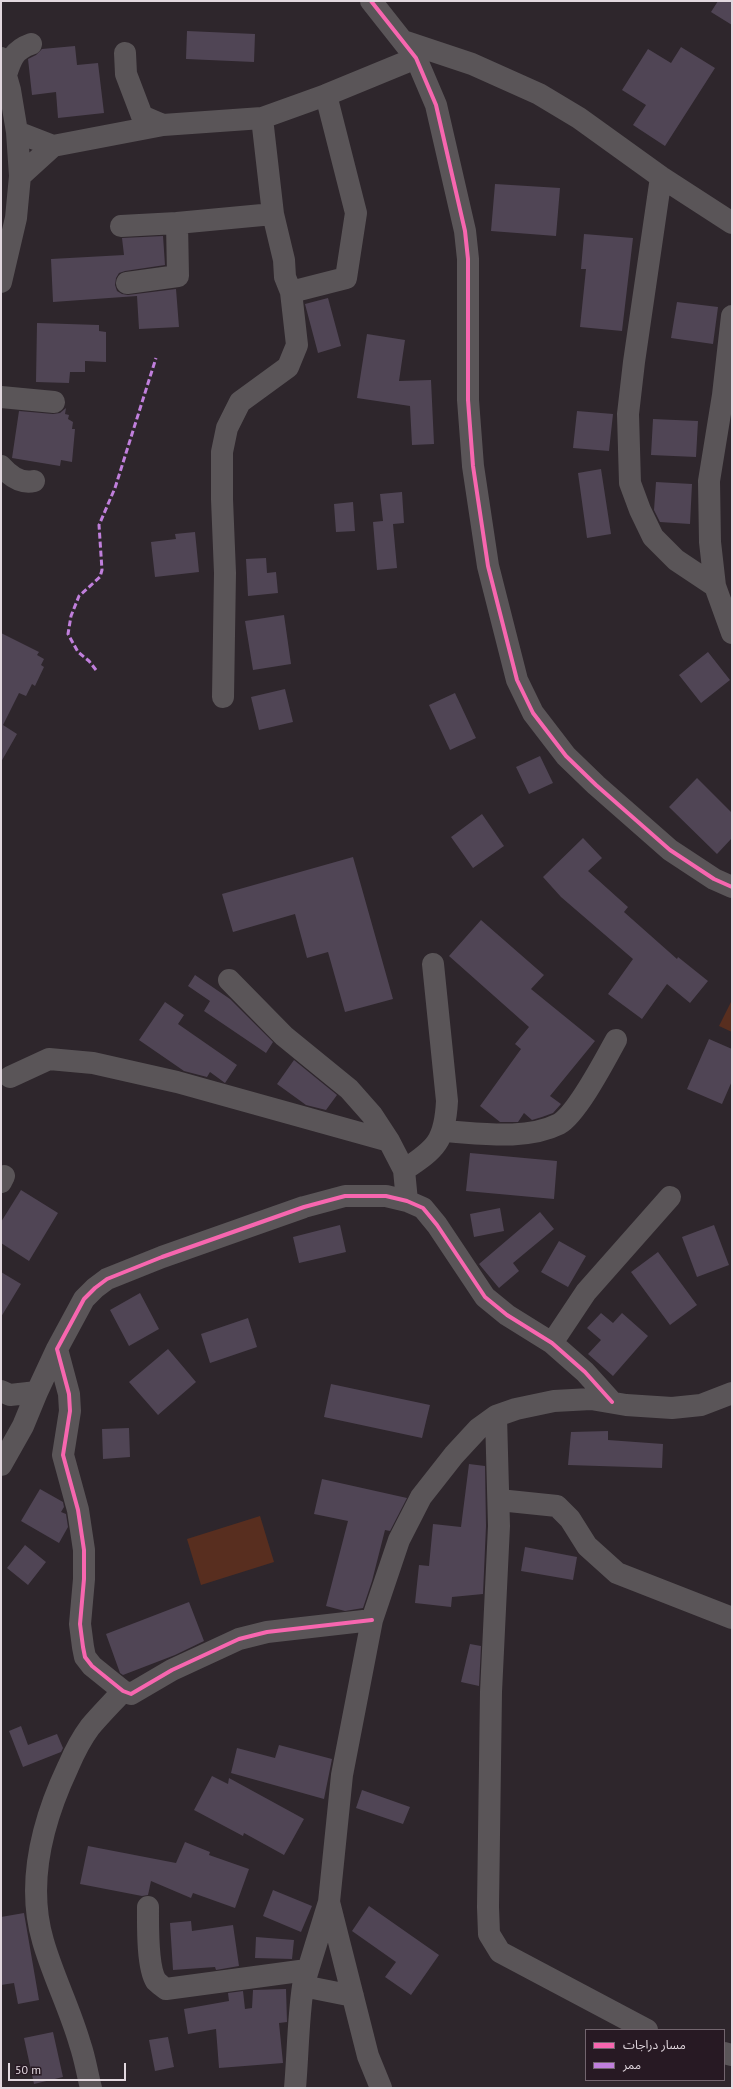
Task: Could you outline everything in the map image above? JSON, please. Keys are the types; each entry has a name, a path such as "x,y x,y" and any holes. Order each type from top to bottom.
{"street":[{"path":"371,1 410,49 436,105 465,231 468,259 468,400 473,466 488,566 517,680 533,713 566,756 596,785 670,850 714,879 732,887"},
{"path":"1,282 16,218 20,176 17,132 3,66 21,48 31,44"},
{"path":"20,176 53,146 163,124 262,118 326,95 410,49 472,64 539,94 579,118 661,177 732,223"},
{"path":"125,53 126,74 142,116 163,124"},
{"path":"291,292 346,278 356,213 326,95"},
{"path":"223,698 225,573 222,452 227,428 240,402 288,367 297,345 291,292 285,277 284,260 273,214 262,118"},
{"path":"17,132 53,146"},
{"path":"661,177 634,362 629,407 628,457 630,483 640,510 653,537 676,560 715,586"},
{"path":"120,226 177,223 273,214"},
{"path":"127,283 178,276 177,223"},
{"path":"732,316 728,393 709,481 710,542 715,586 732,633"},
{"path":"1,397 54,402"},
{"path":"1,466 18,480 29,482 34,481"},
{"path":"404,1170 430,1153 443,1131 447,1102 433,964"},
{"path":"229,980 284,1036 349,1089 372,1115 389,1141 404,1170 407,1201"},
{"path":"443,1131 515,1134 540,1130 560,1123 578,1103 594,1080 616,1040"},
{"path":"10,1077 49,1059 93,1063 177,1082 389,1141"},
{"path":"1,1465 23,1426 57,1350 84,1300 94,1288 107,1279 162,1257 304,1207 345,1196 386,1196 407,1201 423,1208 438,1225 485,1298 552,1343 585,1372 612,1402"},
{"path":"552,1343 586,1292 670,1197"},
{"path":"57,1350 69,1394 70,1411 63,1455 78,1510 84,1550 84,1579 80,1634 86,1657 92,1666 128,1694 134,1693 172,1670 239,1639 267,1632 372,1620"},
{"path":"1,1391 10,1395 37,1392"},
{"path":"295,2088 299,2044 299,2010 305,1978 329,1902 342,1775 372,1620 400,1540 421,1497 478,1429 496,1416 516,1409 554,1401 591,1399 672,1408 701,1405 732,1393"},
{"path":"496,1416 498,1500 491,1692 488,1907 489,1934 500,1952 645,2029"},
{"path":"498,1500 557,1506 570,1519 587,1546 617,1573 732,1618"},
{"path":"91,2088 80,2044 42,1940 37,1903 37,1878 40,1847 45,1825 62,1780 76,1749 89,1728 123,1691"},
{"path":"329,1902 368,2056 381,2088"},
{"path":"148,1907 147,1934 152,1963 156,1981 166,1989 305,1978 353,1996"}],"shaded area":[{"path":"732,1000 732,1032 719,1026"},
{"path":"260,1516 274,1562 201,1585 187,1539"}],"building":[{"path":"718,1 732,1 732,25 711,12"},
{"path":"187,31 255,34 254,62 186,59"},
{"path":"75,46 77,65 98,63 104,113 58,118 56,92 32,95 28,59 36,55 42,49"},
{"path":"681,47 715,68 665,146 633,125 646,105 622,90 648,49 671,63"},
{"path":"495,184 560,188 556,236 491,231"},
{"path":"584,234 633,238 622,331 580,327 586,269 581,269"},
{"path":"163,236 165,265 119,273 116,278 115,285 117,291 128,295 176,289 179,327 139,329 137,296 53,302 51,259 124,255 122,238"},
{"path":"328,298 341,346 318,353 305,304"},
{"path":"677,302 718,307 713,344 671,338"},
{"path":"37,323 99,325 99,331 106,332 106,362 85,361 85,372 70,372 69,383 36,382"},
{"path":"367,334 405,340 399,381 431,380 434,444 412,445 410,406 357,398"},
{"path":"66,408 65,414 69,415 68,419 73,422 72,429 75,429 72,462 61,460 60,466 12,458 19,411 53,414 60,413"},
{"path":"577,411 613,414 609,451 573,448"},
{"path":"653,419 698,421 696,457 651,455"},
{"path":"601,469 611,534 587,538 578,473"},
{"path":"656,482 692,484 690,524 660,522 654,510"},
{"path":"402,492 404,523 393,524 397,568 377,570 373,522 383,521 380,494"},
{"path":"353,502 355,531 336,532 334,504"},
{"path":"195,532 199,572 155,577 151,542 176,539 175,534"},
{"path":"266,558 267,573 276,572 278,593 248,596 246,559"},
{"path":"284,615 291,664 253,670 245,621"},
{"path":"1,633 39,652 37,655 44,659 41,665 44,667 35,686 32,684 26,696 19,693 3,725 17,734 1,762"},
{"path":"708,652 730,680 701,703 679,675"},
{"path":"285,689 293,722 259,730 251,697"},
{"path":"455,693 476,738 450,750 429,705"},
{"path":"540,756 553,783 529,794 516,767"},
{"path":"697,778 732,813 732,838 717,854 669,807"},
{"path":"482,814 504,846 473,868 451,837"},
{"path":"583,838 602,858 588,871 628,907 624,912 677,959 678,957 708,981 690,1003 667,984 642,1019 608,994 633,959 561,897 543,877"},
{"path":"353,857 393,999 345,1012 328,952 307,958 295,914 233,932 222,894"},
{"path":"481,920 544,975 531,989 595,1041 550,1096 561,1104 553,1113 532,1120 524,1113 518,1122 500,1122 480,1106 521,1049 515,1044 529,1027 449,956"},
{"path":"195,975 230,999 273,1042 266,1053 204,1011 210,1001 188,986"},
{"path":"165,1002 184,1015 178,1024 237,1065 225,1083 210,1072 207,1077 184,1071 139,1040"},
{"path":"709,1039 732,1049 732,1081 722,1104 687,1089"},
{"path":"294,1060 337,1095 326,1110 306,1105 277,1084"},
{"path":"470,1153 557,1161 554,1199 466,1191"},
{"path":"21,1190 58,1213 29,1261 1,1243 1,1222"},
{"path":"500,1208 504,1231 474,1237 470,1214"},
{"path":"540,1212 554,1229 513,1263 519,1271 499,1288 479,1264"},
{"path":"340,1225 346,1252 299,1263 293,1237"},
{"path":"714,1225 729,1265 697,1277 682,1237"},
{"path":"559,1241 586,1256 568,1287 541,1272"},
{"path":"658,1252 697,1305 670,1325 631,1272"},
{"path":"1,1272 21,1284 1,1317"},
{"path":"140,1293 159,1329 129,1346 110,1310"},
{"path":"601,1313 613,1323 622,1313 648,1336 613,1376 588,1354 601,1340 587,1328"},
{"path":"248,1318 257,1347 210,1363 201,1334"},
{"path":"168,1349 196,1382 158,1415 129,1382"},
{"path":"331,1384 430,1405 422,1438 324,1417"},
{"path":"129,1428 130,1457 103,1459 102,1429"},
{"path":"608,1431 608,1440 663,1444 662,1468 568,1465 571,1432"},
{"path":"469,1464 485,1466 486,1526 483,1594 452,1597 451,1607 415,1603 419,1565 429,1566 433,1524 461,1527"},
{"path":"322,1479 407,1498 390,1531 385,1530 372,1581 363,1608 345,1611 326,1606 348,1521 314,1514"},
{"path":"40,1489 63,1502 64,1507 61,1512 66,1514 68,1527 59,1543 21,1521"},
{"path":"25,1545 46,1562 28,1585 7,1568"},
{"path":"525,1547 577,1557 573,1580 521,1571"},
{"path":"189,1602 204,1641 175,1655 123,1675 120,1673 106,1634"},
{"path":"470,1644 481,1646 479,1686 461,1682"},
{"path":"21,1726 28,1745 57,1734 63,1748 61,1752 23,1767 9,1731"},
{"path":"279,1745 332,1759 324,1799 231,1773 237,1748 275,1758"},
{"path":"212,1776 228,1784 229,1778 304,1819 284,1855 244,1833 243,1836 194,1810"},
{"path":"362,1790 410,1807 403,1824 356,1808"},
{"path":"185,1842 210,1852 209,1855 249,1869 235,1908 193,1893 191,1898 151,1881 148,1895 142,1896 80,1884 88,1846 176,1863"},
{"path":"273,1890 312,1906 301,1932 263,1916"},
{"path":"369,1906 439,1955 411,1995 385,1977 396,1962 352,1931"},
{"path":"24,1913 39,2000 18,2004 14,1983 1,1985 1,1917"},
{"path":"191,1921 192,1931 233,1925 239,1966 216,1970 215,1967 173,1970 170,1923"},
{"path":"256,1937 294,1940 292,1959 255,1958"},
{"path":"286,1989 287,2022 279,2023 283,2063 219,2068 216,2029 188,2034 184,2009 229,2001 228,1993 243,1991 245,2009 252,2008 253,1990"},
{"path":"53,2032 63,2077 34,2084 24,2038"},
{"path":"168,2037 174,2067 155,2071 149,2040"}],"marked path":[{"path":"96,670 89,661 78,652 68,634 71,616 79,596 100,577 102,570 99,525 115,488 156,358"}],"cycle path":[{"path":"371,1 416,58 436,105 465,231 468,259 468,400 473,466 488,566 517,680 533,713 566,756 596,785 670,850 714,879 732,887"},
{"path":"372,1620 267,1632 239,1639 172,1670 131,1694 123,1691 92,1666 85,1657 80,1624 84,1579 84,1550 78,1510 63,1455 70,1411 69,1394 57,1349 84,1299 95,1288 107,1279 162,1257 304,1207 345,1196 386,1196 407,1201 423,1208 437,1225 485,1297 507,1315 552,1343 585,1372 612,1402"}]}
